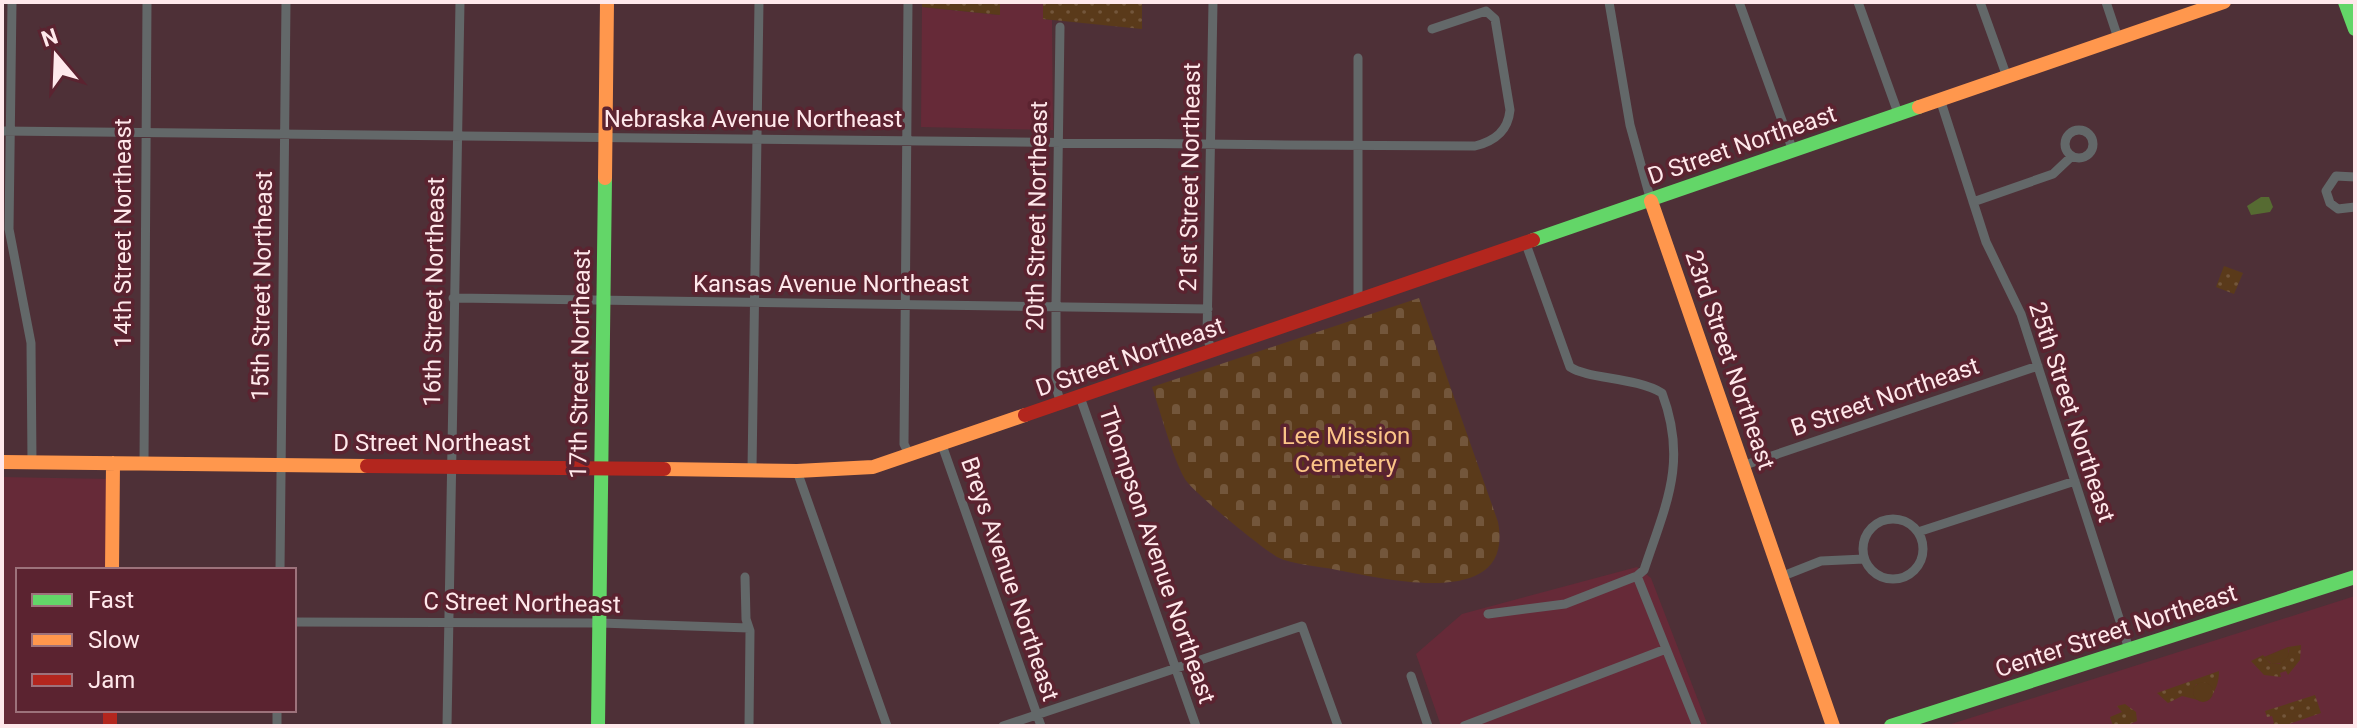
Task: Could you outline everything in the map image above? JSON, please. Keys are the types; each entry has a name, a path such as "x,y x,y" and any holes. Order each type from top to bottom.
{"street":[{"path":"12,2 6,131 9,229 31,343 32,462"},
{"name":"14th Street Northeast","path":"144,463 147,2"},
{"name":"15th Street Northeast","path":"280,568 286,2"},
{"name":"16th Street Northeast","path":"447,726 460,2"},
{"name":"17th Street Northeast","path":"598,726 607,2"},
{"path":"752,469 759,2"},
{"path":"908,2 904,444 910,456"},
{"name":"21st Street Northeast","path":"1212,352 1207,337 1213,2"},
{"name":"23rd Street Northeast","path":"1609,2 1630,125 1651,201 1833,726"},
{"path":"1739,2 1793,151"},
{"path":"1858,2 1898,113"},
{"path":"1980,2 2007,77"},
{"path":"2106,2 2118,38"},
{"name":"D Street Northeast","path":"2,462 451,464 797,471 873,467 2224,2"},
{"path":"2345,2 2355,29"},
{"name":"Nebraska Avenue Northeast","path":"6,131 1211,144 1475,146 1489,143 1509,123 1509,95 1492,13 1479,13 1432,29"},
{"name":"20th Street Northeast","path":"1060,27 1056,387 1061,404"},
{"path":"1358,58 1358,302"},
{"name":"25th Street Northeast","path":"1940,99 1994,264 2021,314 2129,649"},
{"path":"1973,202 2053,174 2072,156"},
{"path":"2355,177 2336,176 2326,191 2334,207 2346,210 2355,207"},
{"path":"1488,614 1565,604 1637,576 1644,570 1675,467 1676,447 1664,397 1658,390 1618,377 1577,372 1570,367 1526,244"},
{"name":"Kansas Avenue Northeast","path":"453,298 754,305 1208,309"},
{"name":"B Street Northeast","path":"1745,465 2038,366"},
{"name":"Thompson Avenue Northeast","path":"1080,397 1196,726"},
{"name":"Breys Avenue Northeast","path":"942,445 1041,726"},
{"path":"112,568 113,463"},
{"path":"797,471 887,726"},
{"path":"1918,532 2075,481"},
{"path":"1893,519 1912,525 1918,532 1923,551 1910,574 1885,579 1876,575 1864,559 1864,540 1875,525 1893,519"},
{"path":"1783,576 1821,561 1864,559"},
{"path":"1637,576 1697,726"},
{"path":"745,577 749,628 749,726"},
{"name":"Center Street Northeast","path":"1891,726 2355,577"},
{"name":"C Street Northeast","path":"296,622 600,623 749,628"},
{"path":"1003,726 1302,626 1338,726"},
{"path":"1464,726 1666,649"},
{"path":"1411,676 1428,726"}],"shaded area":[{"path":"1000,2 1043,2 1043,19 1052,20 1053,130 921,127 922,7 999,15"},
{"path":"2261,197 2269,197 2273,207 2270,212 2251,215 2247,206"},
{"path":"2,477 111,479 108,568 16,568 16,712 104,712 104,726 2,726"},
{"path":"1637,567 1651,578 1708,726 1441,726 1416,654 1462,614"},
{"path":"2355,596 2355,726 1945,726"}],"green space":[{"path":"922,2 1000,2 1000,15 922,7"},
{"path":"1043,2 1142,2 1142,29 1043,19"},
{"path":"2224,266 2243,273 2234,294 2216,287"},
{"name":"Lee Mission Cemetery","path":"1419,298 1498,522 1498,550 1487,568 1467,579 1442,583 1385,579 1291,562 1277,557 1257,543 1188,483 1173,452 1152,387"},
{"path":"2301,645 2300,660 2288,675 2286,671 2280,673 2281,677 2264,675 2251,661 2263,655 2270,663 2280,664 2289,652 2288,647"},
{"path":"2288,647 2289,655 2282,663 2272,664 2264,657"},
{"path":"2219,671 2217,686 2210,698 2212,689 2196,684 2193,693 2198,700 2182,696 2168,703 2157,693"},
{"path":"2203,682 2210,685 2213,692 2210,699 2203,702 2196,699 2193,692 2196,685"},
{"path":"2315,695 2321,713 2283,726 2270,726 2274,723 2272,716 2267,717 2265,711"},
{"path":"2125,704 2136,712 2137,721 2130,724 2136,725 2113,726 2110,717 2122,712 2117,706"}],"traffic: fast":[{"path":"2345,2 2355,29"},
{"path":"1533,240 1919,107"},
{"path":"598,726 605,178"},
{"path":"1891,726 2355,577"}],"traffic: slow":[{"path":"605,178 607,2"},
{"path":"1919,107 2224,2"},
{"path":"1651,201 1833,726"},
{"path":"664,469 797,471 873,467 1025,415"},
{"path":"2,462 367,466"},
{"path":"112,568 113,463"}],"traffic: jam":[{"path":"1025,415 1533,240"},
{"path":"367,466 664,469"},
{"path":"110,712 110,726"}]}
